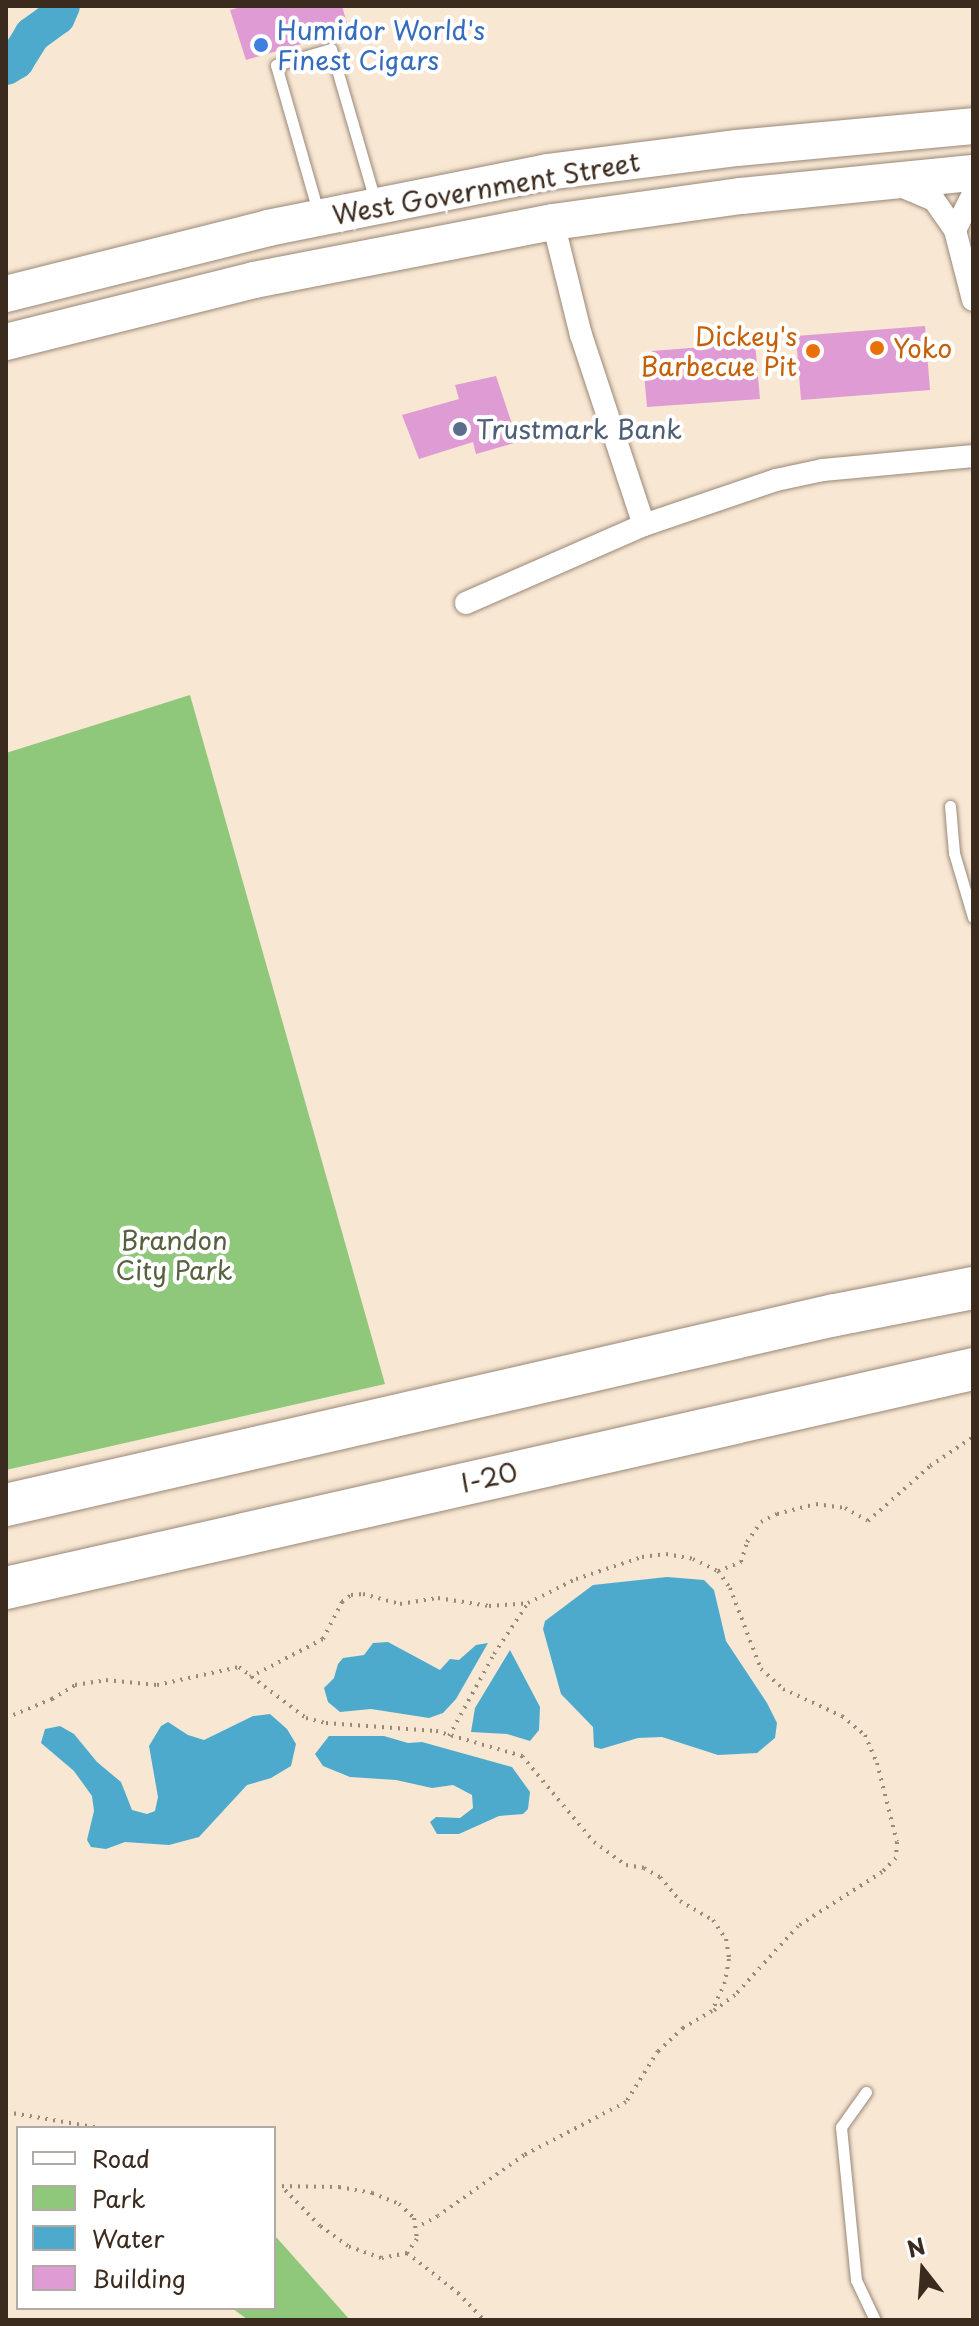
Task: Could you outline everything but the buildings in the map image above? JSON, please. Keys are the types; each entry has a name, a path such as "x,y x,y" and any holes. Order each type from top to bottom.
{"highway":[{"path":"6,1505 835,1315 973,1288"},
{"name":"I-20","path":"6,1588 853,1393 973,1369"}],"main road":[{"name":"West Government Street","path":"6,294 127,261 376,204 547,172 973,126"},
{"path":"547,172 553,222"},
{"name":"West Government Street","path":"6,342 254,280 553,222 973,173"}],"street":[{"path":"877,182 927,195 955,230 973,298"},
{"path":"955,230 973,194"},
{"path":"553,222 581,335 644,525"},
{"path":"466,603 644,525 725,495 823,470 973,456"}],"lane":[{"path":"319,217 276,65 331,49 376,204"},
{"path":"950,806 954,853 973,917"},
{"path":"866,2092 841,2127 856,2280 875,2320"}],"path":[{"path":"718,1571 741,1562 747,1542 761,1522 777,1514 816,1504 845,1508 868,1521 930,1466 973,1437"},
{"path":"250,1677 323,1639 342,1602 351,1595 363,1594 400,1604 438,1598 489,1606 528,1603 576,1579 642,1557 666,1554 693,1559 718,1571 730,1588 761,1669 783,1689 842,1716 865,1735 877,1763 897,1842 896,1858 882,1872 798,1926 735,1995 683,2028 658,2051 626,2102 524,2155 438,2216 417,2227"},
{"path":"449,1736 494,1654 528,1603"},
{"path":"6,1718 52,1699 75,1685 106,1680 157,1685 239,1667 306,1718 449,1736 522,1756 594,1842 626,1865 644,1868 660,1877 680,1901 713,1920 726,1939 729,1959 725,1982 712,2011"},
{"path":"6,2112 88,2126"},
{"path":"276,2186 339,2187 372,2193 399,2204 414,2218 417,2239 407,2253 381,2258 348,2246 320,2226 283,2188"},
{"path":"407,2253 458,2293 484,2320"}],"green space":[{"name":"Brandon City Park","path":"190,695 385,1384 6,1470 6,753"},
{"path":"276,2238 350,2320 248,2320 235,2310 276,2310"}],"water":[{"path":"667,1577 704,1580 714,1590 726,1641 777,1723 775,1738 757,1753 718,1755 662,1737 638,1738 601,1749 594,1747 593,1727 561,1694 543,1629 545,1621 593,1585"},
{"path":"388,1642 440,1670 450,1659 459,1660 476,1645 488,1643 456,1699 443,1713 429,1718 371,1709 340,1712 328,1702 324,1688 334,1678 338,1664 343,1658 364,1655 373,1643"},
{"path":"510,1650 540,1707 539,1730 530,1741 507,1734 471,1732 475,1708"},
{"path":"270,1714 287,1729 296,1744 291,1766 271,1778 247,1785 199,1837 169,1845 125,1842 106,1849 91,1847 87,1840 94,1811 92,1796 74,1771 41,1743 45,1729 60,1726 74,1734 97,1762 121,1782 132,1810 147,1814 155,1811 158,1797 149,1746 161,1726 168,1722 188,1735 204,1740 253,1716"},
{"path":"329,1736 384,1736 408,1743 422,1742 512,1767 530,1792 528,1809 523,1814 499,1816 459,1834 437,1834 430,1822 436,1817 460,1818 473,1808 472,1795 453,1785 432,1788 396,1780 350,1777 323,1766 315,1754"}],"waterway":[{"path":"6,67 16,61 32,35 57,17 62,6"}],"place":[{"name":"Humidor World's Finest Cigars","path":"261,45"},
{"name":"Yoko","path":"877,348"},
{"name":"Dickey's Barbecue Pit","path":"813,351"},
{"name":"Trustmark Bank","path":"460,429"}]}
